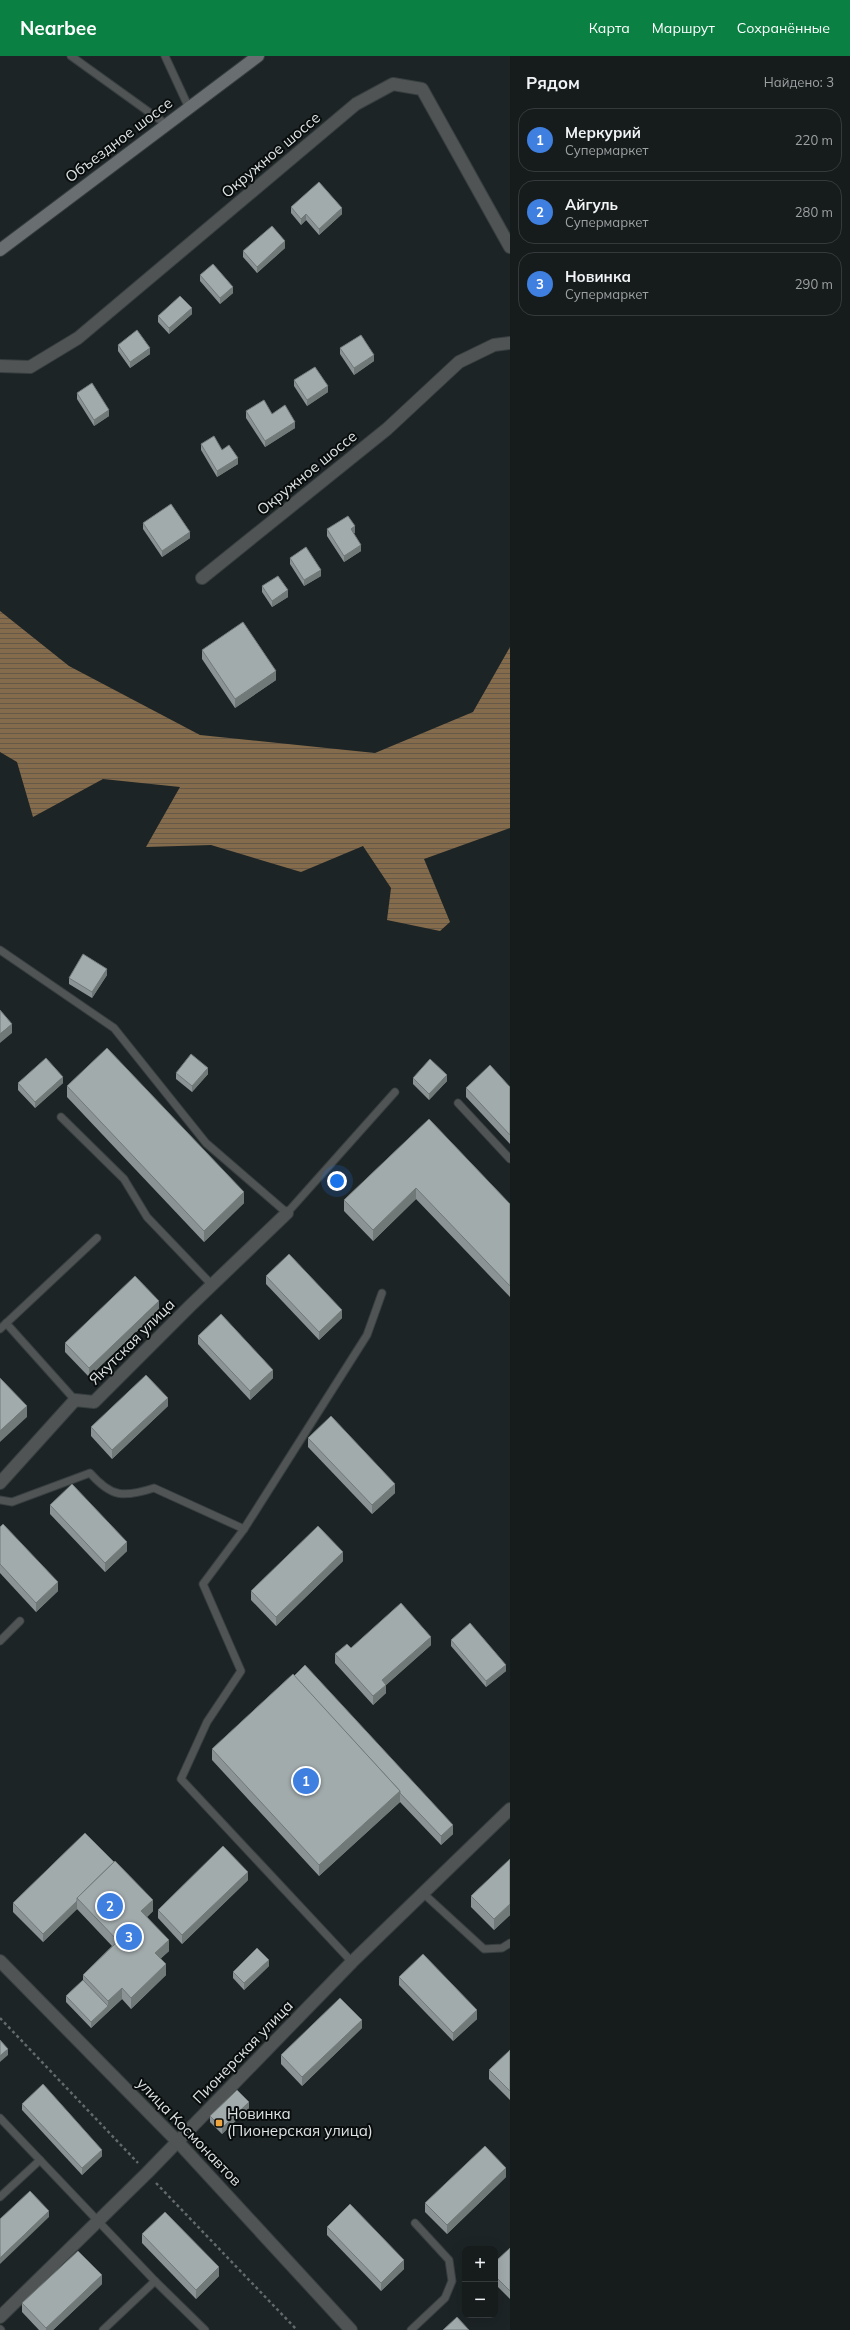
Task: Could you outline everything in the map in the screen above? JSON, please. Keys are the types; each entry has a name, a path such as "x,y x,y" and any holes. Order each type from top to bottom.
{"main road":[{"name":"Объездное шоссе","path":"0,250 258,56"}],"street":[{"name":"Окружное шоссе","path":"0,366 30,367 78,338 356,104 393,84 422,89 510,247"},
{"name":"Окружное шоссе","path":"202,578 387,429 459,362 494,345 510,343"},
{"name":"Якутская улица","path":"75,1400 94,1402 287,1213"},
{"path":"0,1483 75,1400"},
{"name":"Пионерская улица","path":"0,2317 178,2142 352,1962 424,1894 510,1809"},
{"name":"улица Космонавтов","path":"0,1961 178,2142 351,2330"}],"lane":[{"path":"71,56 166,125"},
{"path":"165,56 189,108"},
{"path":"0,950 114,1028 206,1143 287,1213 394,1092"},
{"path":"458,1103 510,1159"},
{"path":"61,1117 124,1179 147,1218 212,1285"},
{"path":"0,1328 97,1238"},
{"path":"352,1962 181,1779 207,1722 241,1671 203,1584 244,1528 367,1336 382,1293"},
{"path":"6,1323 75,1400"},
{"path":"0,1500 12,1502 90,1473 104,1489 132,1496 154,1488 244,1528"},
{"path":"0,1641 20,1620"},
{"path":"424,1894 484,1949 502,1948 510,1943"},
{"path":"0,2118 155,2281 205,2330"},
{"path":"0,2197 40,2160"},
{"path":"411,2330 445,2298 452,2282 449,2260 415,2223"},
{"path":"103,2330 155,2281"}],"shaded area":[{"path":"0,611 69,666 200,735 375,753 473,712 510,647 510,828 424,859 450,922 440,931 387,920 391,888 363,846 301,872 211,845 146,847 180,787 103,779 33,817 17,762 0,752"}],"building":[{"path":"319,182 342,208 319,229 306,214 301,219 291,207"},
{"path":"272,226 285,241 257,267 243,251"},
{"path":"213,264 233,287 220,298 200,275"},
{"path":"180,296 192,308 169,328 158,316"},
{"path":"137,330 150,348 130,362 118,345"},
{"path":"361,335 374,355 354,368 340,348"},
{"path":"315,367 328,386 307,400 294,380"},
{"path":"92,383 109,410 94,420 77,393"},
{"path":"264,400 272,414 285,405 295,422 265,441 246,411"},
{"path":"214,436 222,450 229,445 238,458 217,471 201,444"},
{"path":"171,504 190,532 162,551 143,523"},
{"path":"348,516 355,526 351,529 361,545 344,556 327,529"},
{"path":"306,547 321,570 304,580 290,558"},
{"path":"278,576 288,590 272,601 262,586"},
{"path":"243,622 276,671 235,699 202,650"},
{"path":"83,954 107,969 92,992 69,978"},
{"path":"0,1010 12,1024 0,1034"},
{"path":"107,1048 244,1192 204,1231 67,1086"},
{"path":"191,1054 208,1068 192,1086 176,1073"},
{"path":"46,1058 63,1077 35,1102 18,1083"},
{"path":"430,1059 447,1075 429,1094 413,1078"},
{"path":"490,1065 510,1087 510,1135 466,1088"},
{"path":"429,1119 510,1204 510,1286 416,1188 373,1230 344,1200"},
{"path":"289,1254 342,1310 319,1332 266,1276"},
{"path":"135,1276 159,1301 89,1368 65,1343"},
{"path":"221,1314 273,1370 250,1391 198,1336"},
{"path":"146,1375 168,1398 112,1450 91,1427"},
{"path":"0,1378 27,1406 0,1431"},
{"path":"331,1416 395,1484 372,1505 308,1438"},
{"path":"72,1484 127,1542 105,1563 50,1505"},
{"path":"3,1524 58,1582 36,1603 0,1564 0,1527"},
{"path":"318,1526 343,1552 276,1617 251,1591"},
{"path":"401,1603 431,1637 382,1680 386,1685 373,1696 335,1654 347,1644 351,1648"},
{"path":"470,1623 506,1665 486,1681 451,1640"},
{"path":"305,1665 453,1825 441,1836 294,1676"},
{"path":"293,1674 400,1791 319,1865 212,1749"},
{"path":"85,1833 114,1862 43,1934 13,1903"},
{"path":"223,1846 248,1872 182,1935 158,1910"},
{"path":"510,1859 510,1904 494,1919 471,1896"},
{"path":"115,1861 153,1900 141,1911 169,1940 155,1953 166,1964 131,1998 122,1988 108,2001 83,1975 118,1941 77,1898"},
{"path":"257,1948 269,1960 244,1983 233,1972"},
{"path":"423,1954 477,2010 453,2033 399,1977"},
{"path":"83,1980 108,2006 91,2022 66,1996"},
{"path":"340,1998 362,2020 302,2077 281,2055"},
{"path":"0,2040 8,2049 0,2056"},
{"path":"510,2050 510,2091 489,2070"},
{"path":"43,2084 102,2150 82,2168 22,2104"},
{"path":"237,2090 249,2102 222,2128 210,2116"},
{"path":"485,2146 506,2168 447,2225 425,2203"},
{"path":"30,2191 49,2211 0,2258 0,2219"},
{"path":"350,2204 404,2260 381,2283 327,2227"},
{"path":"165,2212 219,2267 196,2290 142,2234"},
{"path":"510,2248 510,2291 498,2279 498,2259"},
{"path":"78,2251 102,2275 46,2328 22,2303"},
{"path":"457,2317 469,2330 443,2330"}],"place":[{"name":"Меркурий","path":"306,1781"},
{"name":"Айгуль","path":"110,1906"},
{"name":"Новинка","path":"129,1937"},
{"name":"Новинка (Пионерская улица)","path":"219,2123"}]}
